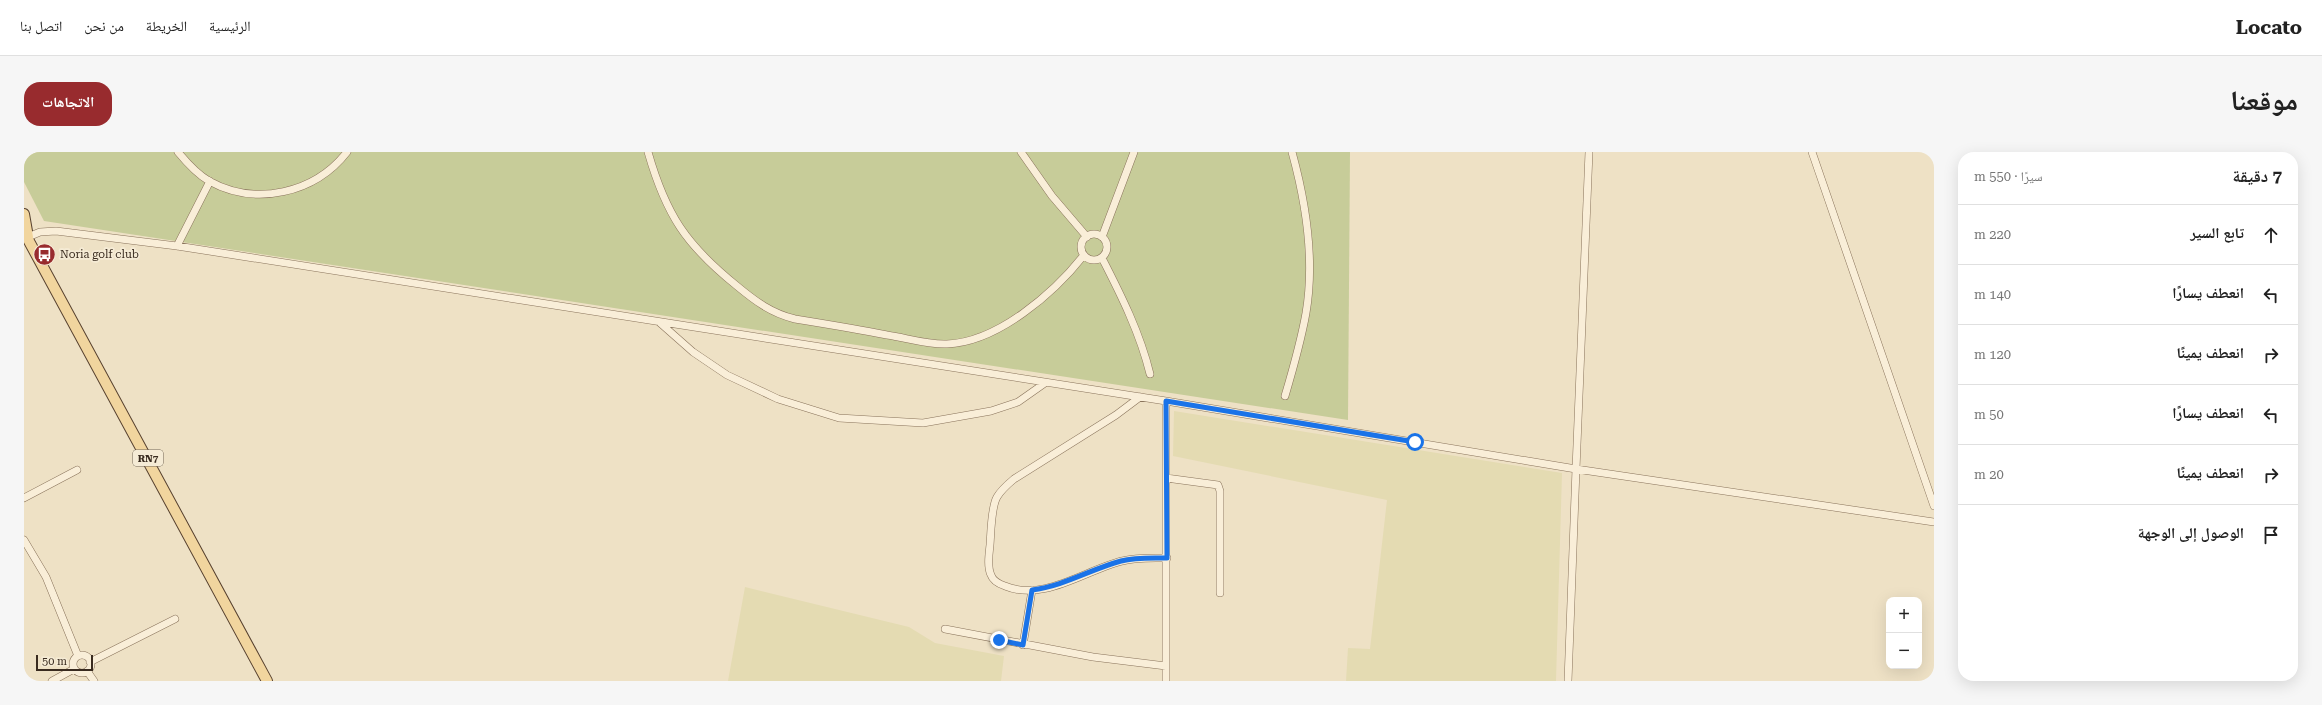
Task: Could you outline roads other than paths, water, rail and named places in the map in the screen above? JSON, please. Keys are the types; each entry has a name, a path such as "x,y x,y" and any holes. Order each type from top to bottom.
{"main road":[{"name":"RN7","path":"24,214 26,234 266,681"}],"street":[{"path":"178,152 193,169 210,181 229,189 256,194 285,193 311,184 335,167 347,152"},
{"path":"648,152 669,211 696,250 708,263 755,301 780,315 795,319 933,343 963,342 1006,323 1030,308 1069,274 1084,255"},
{"path":"1022,152 1052,196 1087,237"},
{"path":"1102,236 1134,152"},
{"path":"1285,396 1306,312 1308,282 1309,239 1306,215 1292,152"},
{"path":"1568,681 1589,152"},
{"path":"1812,152 1934,506"},
{"path":"177,246 210,181"},
{"path":"26,234 56,231 177,246 1166,401 1576,469 1934,522"},
{"path":"1094,234 1102,236 1107,245 1106,252 1102,258 1091,260 1084,255 1082,245 1087,237 1094,234"},
{"path":"1102,258 1121,295 1142,348 1150,374"},
{"path":"659,322 693,352 727,375 778,399 839,418 923,423 998,409 1018,402 1045,383"},
{"path":"1140,398 1116,415 1014,478 996,497 990,544 990,573 994,581 1006,586 1032,590 1064,583 1122,561 1139,558 1167,558"},
{"path":"1166,401 1166,681"},
{"path":"24,498 77,470"},
{"path":"1166,478 1218,485 1220,491 1220,593"},
{"path":"24,540 46,577 78,656"},
{"path":"1023,645 1032,590"},
{"path":"87,671 90,662 174,619"},
{"path":"944,629 1093,657 1166,666"},
{"path":"74,669 74,660 78,656 85,656 90,662"},
{"path":"74,669 81,673 87,671"},
{"path":"52,681 74,669"},
{"path":"87,671 94,681"}],"place":[{"name":"Noria golf club","path":"44,254"}]}
